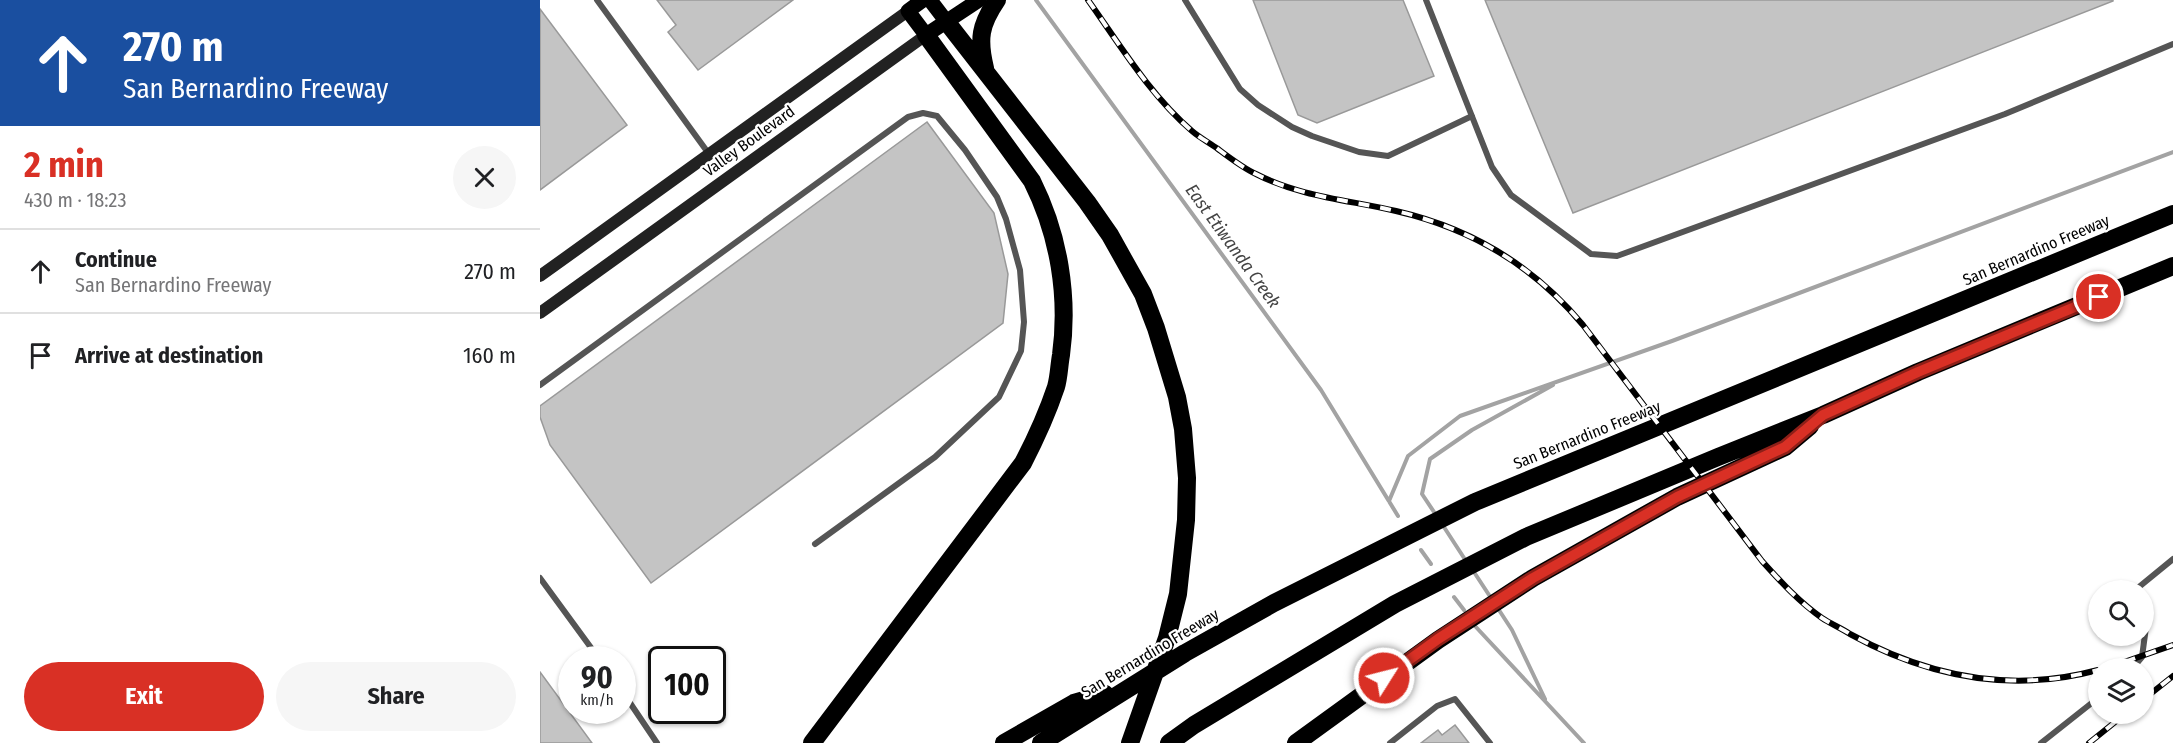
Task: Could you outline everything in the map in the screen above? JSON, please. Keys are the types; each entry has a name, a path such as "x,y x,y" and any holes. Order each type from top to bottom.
{"highway":[{"path":"985,70 981,50 981,6 997,0"},
{"path":"946,21 1110,234 1143,294 1177,397 1183,429 1186,478 1186,520 1178,594 1167,638 1130,743"},
{"path":"812,743 1023,463 1042,427 1056,384 1063,340 1064,304 1056,245 1043,203 1032,181 926,35"},
{"name":"San Bernardino Freeway","path":"1041,743 1130,686 1274,603 1475,502 2173,214"},
{"path":"1296,743 1438,639 1533,578 1677,497 1722,465 1823,415 1918,372 2173,266"},
{"path":"1169,743 1194,725 1395,604 1526,537 1665,479 1722,465"},
{"path":"1004,743 1074,703 1130,686"}],"main road":[{"name":"Valley Boulevard","path":"540,276 924,0"},
{"path":"930,0 946,21"},
{"name":"Valley Boulevard","path":"540,313 946,21 981,6"},
{"path":"908,11 926,35"}],"lane":[{"path":"597,0 709,154"},
{"path":"1185,0 1240,89 1258,105 1292,127 1312,136 1359,152 1388,156 1472,116"},
{"path":"1426,0 1492,167 1511,195 1591,254 1617,256 2005,114 2173,44"},
{"path":"540,385 908,117 922,113 938,116 965,150 997,197 1006,219 1020,270 1024,322 1022,351 999,397 935,456 814,544"},
{"path":"2147,580 2173,559"},
{"path":"540,578 590,646"},
{"path":"1390,743 1437,706 1455,699 1490,743"},
{"path":"2041,743 2088,706"},
{"path":"636,712 657,743"}],"building":[{"path":"657,0 793,0 698,70 668,32 676,25"},
{"path":"1253,0 1403,0 1434,76 1317,123 1298,115"},
{"path":"1485,0 2113,0 2113,1 1573,213"},
{"path":"540,9 627,125 540,190"},
{"path":"927,122 994,213 1008,274 1003,323 651,583 550,445 540,417 540,406"},
{"path":"540,672 558,697 558,724 578,724 592,743 540,743"},
{"path":"1455,725 1469,743 1421,743 1438,730 1442,735"}],"waterway":[{"name":"East Etiwanda Creek","path":"1036,0 1321,390 1398,516"},
{"path":"1389,501 1408,456 1460,416 1672,341 2173,152"},
{"path":"1436,515 1422,494 1430,459 1472,430 1553,385"},
{"path":"1442,524 1466,561"},
{"name":"East Etiwanda Creek","path":"1421,550 1431,564"},
{"path":"1472,569 1491,598"},
{"name":"East Etiwanda Creek","path":"1454,597 1464,610"},
{"path":"1497,607 1512,630 1545,699"},
{"name":"East Etiwanda Creek","path":"1475,626 1584,743"}],"railway":[{"path":"1088,0 1136,69 1163,102 1195,134 1241,166 1290,188 1396,211 1450,228 1499,252 1544,285 1583,325 1762,561 1783,584 1822,618 1880,649 1910,661 1971,677 2034,680 2088,672"},
{"path":"2136,658 2173,645"},
{"path":"2154,691 2173,676"},
{"path":"2089,743 2113,724"}],"route":[{"path":"1384,678 1438,639 1533,578 1677,497 1785,447 1823,415 1918,372 2099,297"}]}
